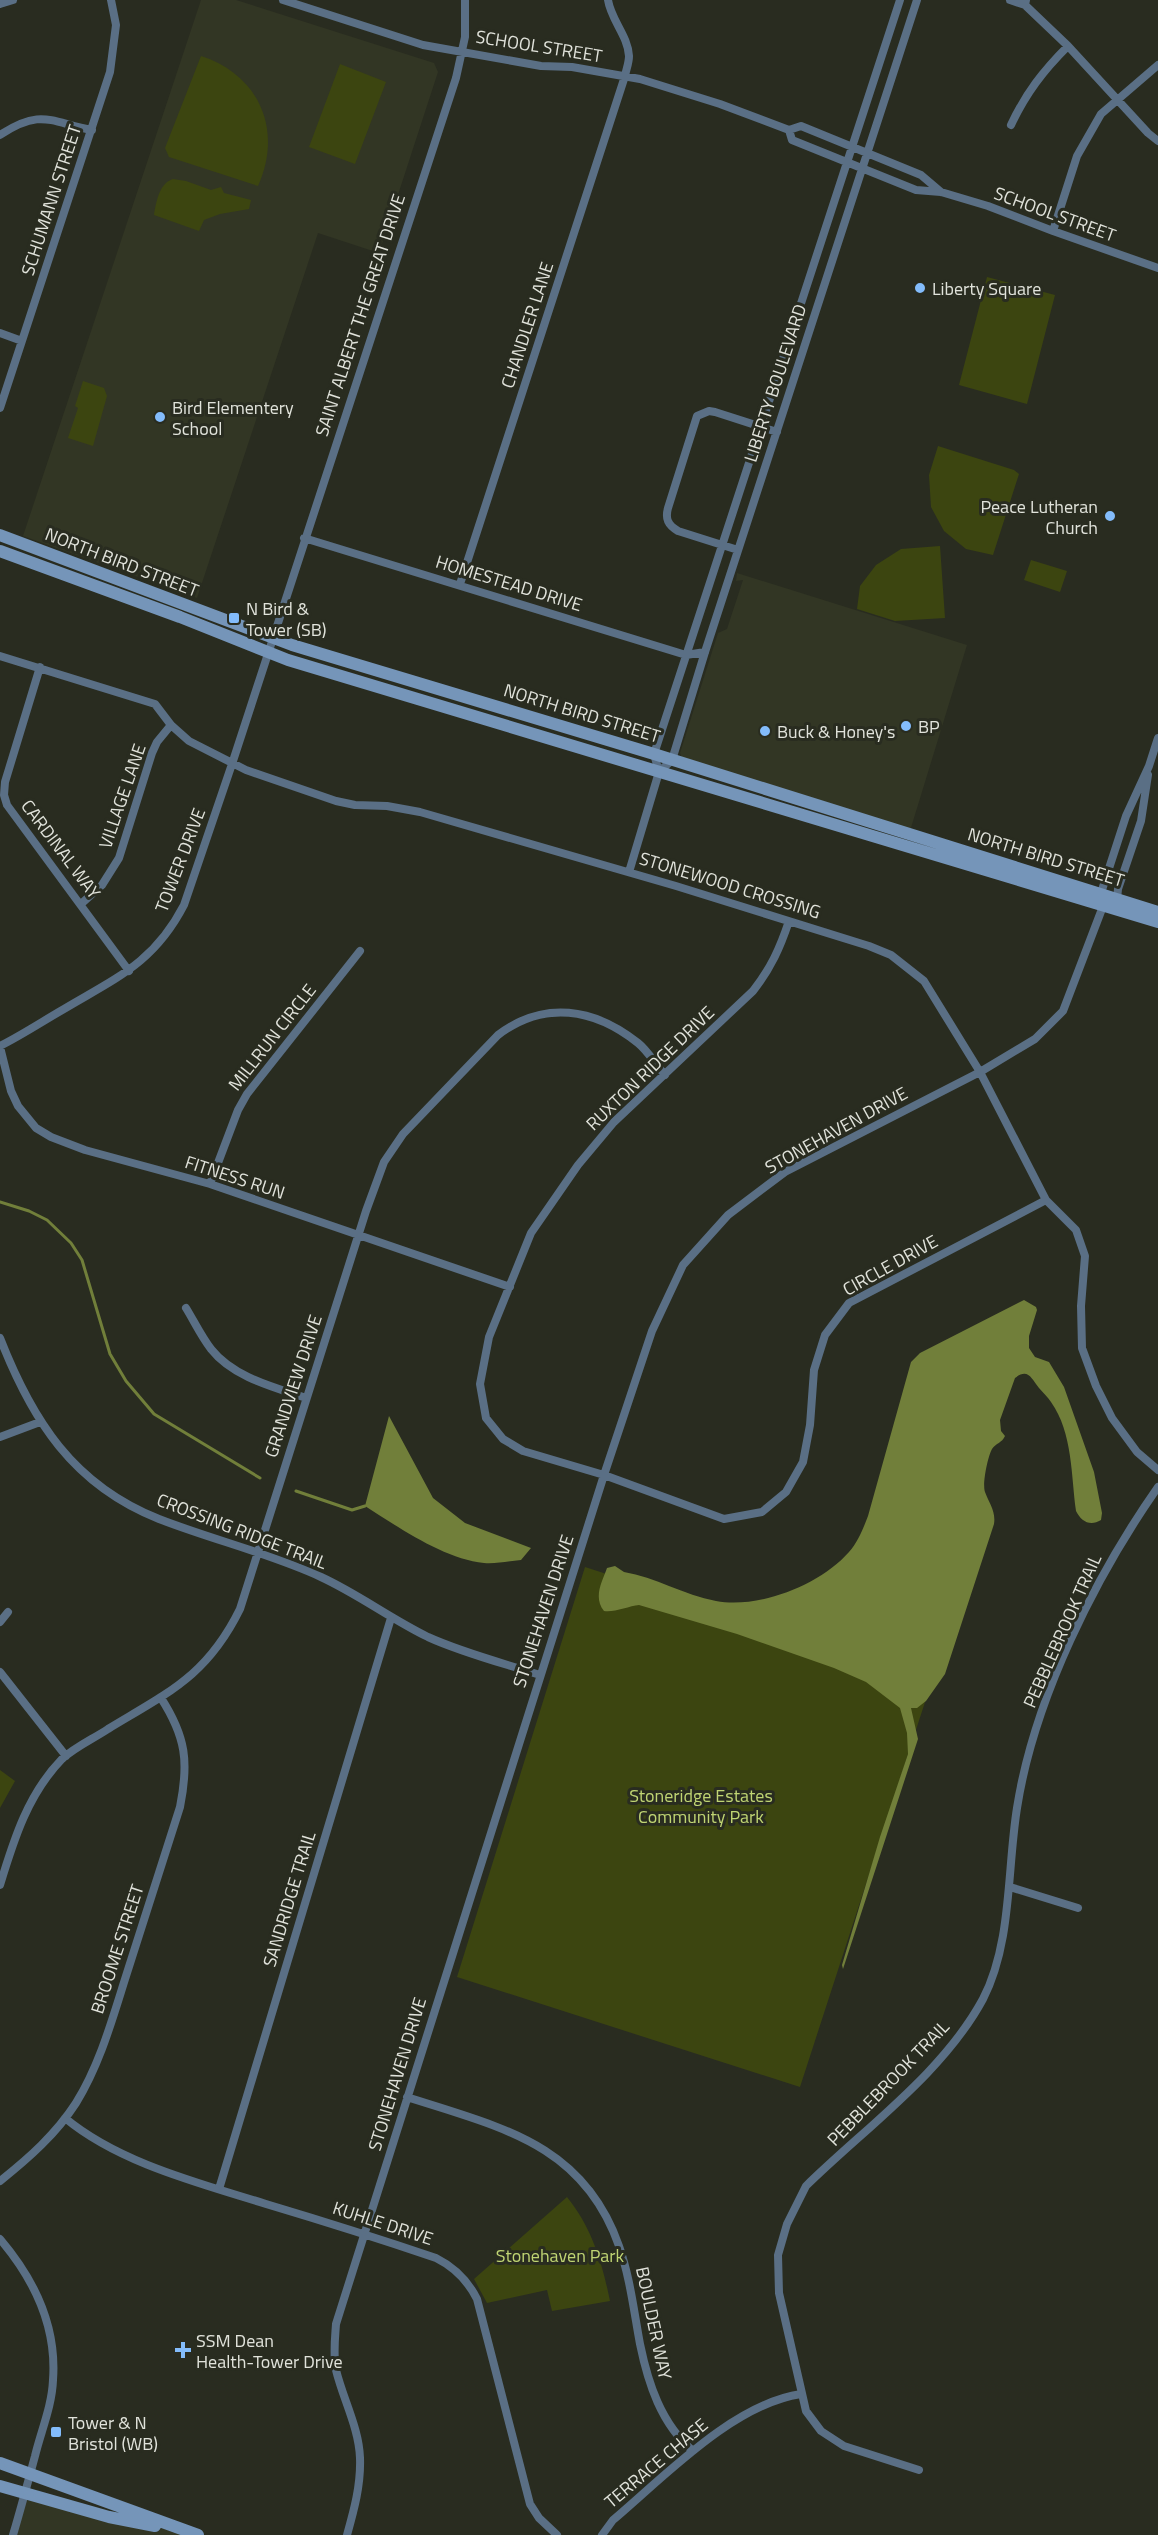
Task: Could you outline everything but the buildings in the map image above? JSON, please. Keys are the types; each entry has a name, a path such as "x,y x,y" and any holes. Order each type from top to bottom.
{"street":[{"path":"0,4 13,0"},
{"name":"SCHUMANN STREET","path":"0,408 92,130 115,49 116,25 111,0"},
{"name":"SCHOOL STREET","path":"284,0 423,45 541,66 572,67 625,76 698,97 789,130 801,126 921,175 941,192"},
{"name":"SAINT ALBERT THE GREAT DRIVE","path":"273,638 456,78 463,51 465,0"},
{"name":"CHANDLER LANE","path":"460,584 625,76 629,56 622,35 610,12 608,0"},
{"name":"LIBERTY BOULEVARD","path":"654,754 900,0"},
{"name":"LIBERTY BOULEVARD","path":"672,760 917,0"},
{"path":"1010,0 1025,2 1158,141"},
{"path":"1011,124 1024,97 1037,79 1068,46"},
{"path":"1053,231 1077,156 1101,114 1158,65"},
{"path":"0,135 20,122 44,118 92,130"},
{"name":"SCHOOL STREET","path":"789,130 792,140 861,170 916,190 941,192 988,206 1158,268"},
{"path":"0,333 22,341"},
{"path":"738,550 678,531 670,526 667,520 668,508 697,416 709,411 777,432"},
{"name":"NORTH BIRD STREET","path":"0,535 273,638 654,754 1107,898 1158,922"},
{"name":"HOMESTEAD DRIVE","path":"304,538 686,655 705,652"},
{"name":"NORTH BIRD STREET","path":"0,550 288,660 658,772 1158,912"},
{"name":"TOWER DRIVE","path":"0,1047 129,971 141,962 175,923 184,905 273,638"},
{"name":"STONEWOOD CROSSING","path":"0,656 155,704 171,725 200,748 232,764 336,801 420,812 629,872 891,955 924,981 980,1072 1046,1200 1076,1230 1085,1256 1081,1306 1082,1348 1096,1386 1112,1418 1137,1452 1158,1470"},
{"name":"CARDINAL WAY","path":"40,667 5,782 4,795 7,805 129,971"},
{"name":"VILLAGE LANE","path":"81,904 102,885 119,858 152,753 157,742 171,725"},
{"name":"STONEHAVEN DRIVE","path":"347,2535 358,2496 360,2457 353,2424 336,2370 334,2345 336,2324 540,1675 652,1330 683,1265 729,1215 785,1172 980,1072 1035,1039 1063,1011 1107,898 1126,816 1149,766 1158,738"},
{"path":"629,872 658,772 654,754"},
{"path":"658,772 672,760"},
{"name":"STONEHAVEN DRIVE","path":"1107,898 1118,889 1141,821 1149,766"},
{"name":"RUXTON RIDGE DRIVE","path":"604,1475 523,1451 503,1439 486,1418 480,1384 489,1337 531,1233 578,1165 614,1122 718,1025 764,978 780,951 789,921"},
{"name":"MILLRUN CIRCLE","path":"210,1184 237,1110 247,1094 360,951"},
{"name":"GRANDVIEW DRIVE","path":"0,1885 14,1837 30,1803 43,1782 66,1756 161,1698 199,1669 215,1653 230,1630 240,1609 358,1234 384,1162 403,1134 498,1035 514,1023 547,1012 578,1013 609,1023 640,1044 665,1075"},
{"name":"FITNESS RUN","path":"0,1047 11,1091 18,1106 27,1119 44,1134 85,1150 210,1184 510,1287"},
{"name":"CIRCLE DRIVE","path":"604,1475 724,1519 762,1512 786,1492 803,1462 810,1425 814,1371 825,1335 849,1303 1046,1200"},
{"path":"186,1308 211,1350 227,1363 263,1384 306,1398"},
{"name":"CROSSING RIDGE TRAIL","path":"0,1338 13,1370 40,1422 62,1451 83,1472 135,1508 159,1519 258,1552 323,1578 430,1638 540,1675"},
{"path":"0,1437 40,1422"},
{"name":"PEBBLEBROOK TRAIL","path":"919,2470 844,2445 821,2431 806,2410 779,2293 778,2255 787,2224 806,2186 905,2094 955,2043 983,1998 998,1958 1010,1887 1017,1808 1033,1741 1053,1683 1114,1553 1158,1487"},
{"path":"0,1622 8,1612"},
{"name":"SANDRIDGE TRAIL","path":"219,2189 391,1618"},
{"path":"0,1672 66,1756"},
{"name":"BROOME STREET","path":"0,2181 34,2153 65,2118 75,2104 100,2056 180,1807 186,1771 184,1747 178,1726 161,1698"},
{"path":"1010,1887 1078,1908"},
{"name":"BOULDER WAY","path":"407,2097 511,2131 534,2142 563,2163 591,2194 607,2216 620,2247 647,2380 657,2403 693,2451"},
{"name":"KUHLE DRIVE","path":"65,2118 90,2137 117,2153 219,2189 436,2258 467,2282 483,2313 530,2504 539,2518 558,2535"},
{"path":"0,2239 31,2280 44,2308 49,2329 54,2380 26,2494 13,2535"},
{"name":"TERRACE CHASE","path":"602,2535 613,2520 713,2434 769,2402 784,2396 801,2394"},
{"path":"0,2463 196,2535"},
{"path":"0,2486 109,2517 196,2535"}],"shaded area":[{"path":"201,0 236,0 434,63 438,72 379,253 318,233 197,598 23,536"},
{"path":"737,573 967,645 910,831 682,758 680,753 718,633 727,629 743,580 736,581"},
{"path":"1024,1300 1037,1310 1029,1336 1029,1348 1035,1357 1049,1362 1064,1387 1094,1472 1102,1513 1101,1520 1093,1523 1086,1522 1076,1511 1070,1455 1058,1414 1050,1400 1031,1378 1026,1374 1019,1375 1015,1378 1000,1420 1001,1431 1005,1436 992,1449 986,1470 984,1488 993,1511 994,1524 945,1674 926,1701 917,1708 911,1708 918,1739 843,1969 842,1965 880,1837 908,1754 907,1733 900,1708 866,1682 834,1668 737,1634 639,1605 604,1611 599,1600 601,1584 607,1568 615,1566 624,1572 636,1574 692,1595 733,1603 769,1598 788,1592 822,1575 849,1552 864,1526 911,1362 920,1353"},
{"path":"389,1416 433,1498 465,1523 531,1548 521,1560 484,1563 453,1555 422,1541 365,1506"},
{"path":"26,2494 194,2535 12,2535"}],"green space":[{"path":"201,56 221,65 238,77 252,91 261,108 267,126 268,145 265,165 258,186 169,157 165,148"},
{"path":"340,64 386,82 355,164 309,147"},
{"path":"173,179 211,190 221,187 224,193 251,200 249,209 220,214 204,220 199,231 154,215 161,189"},
{"path":"987,277 1055,295 1027,404 959,385"},
{"path":"83,381 104,388 107,396 93,446 68,438 78,408 75,406"},
{"path":"938,446 1014,470 1019,474 993,555 966,549 944,531 931,507 929,475"},
{"path":"940,546 945,618 895,621 857,609 860,586 876,565 901,549"},
{"path":"1031,560 1067,571 1060,592 1024,580"},
{"name":"Stoneridge Estates Community Park","path":"989,1505 800,2087 457,1977 585,1567 835,1648"},
{"path":"0,1770 15,1781 0,1808"},
{"name":"Stonehaven Park","path":"567,2197 583,2221 595,2246 610,2301 552,2311 547,2290 487,2303 474,2279"}],"waterway":[{"path":"0,1202 29,1211 47,1220 71,1243 82,1260 110,1354 126,1381 154,1414 260,1478"},
{"path":"296,1491 352,1510 365,1506"}],"place":[{"name":"Liberty Square","path":"920,288"},
{"name":"Bird Elementery School","path":"160,417"},
{"name":"Peace Lutheran Church","path":"1110,516"},
{"name":"N Bird & Tower (SB)","path":"234,618"},
{"name":"BP","path":"906,726"},
{"name":"Buck & Honey's","path":"765,731"},
{"name":"SSM Dean Health-Tower Drive","path":"183,2350"},
{"name":"Tower & N Bristol (WB)","path":"56,2432"}]}
